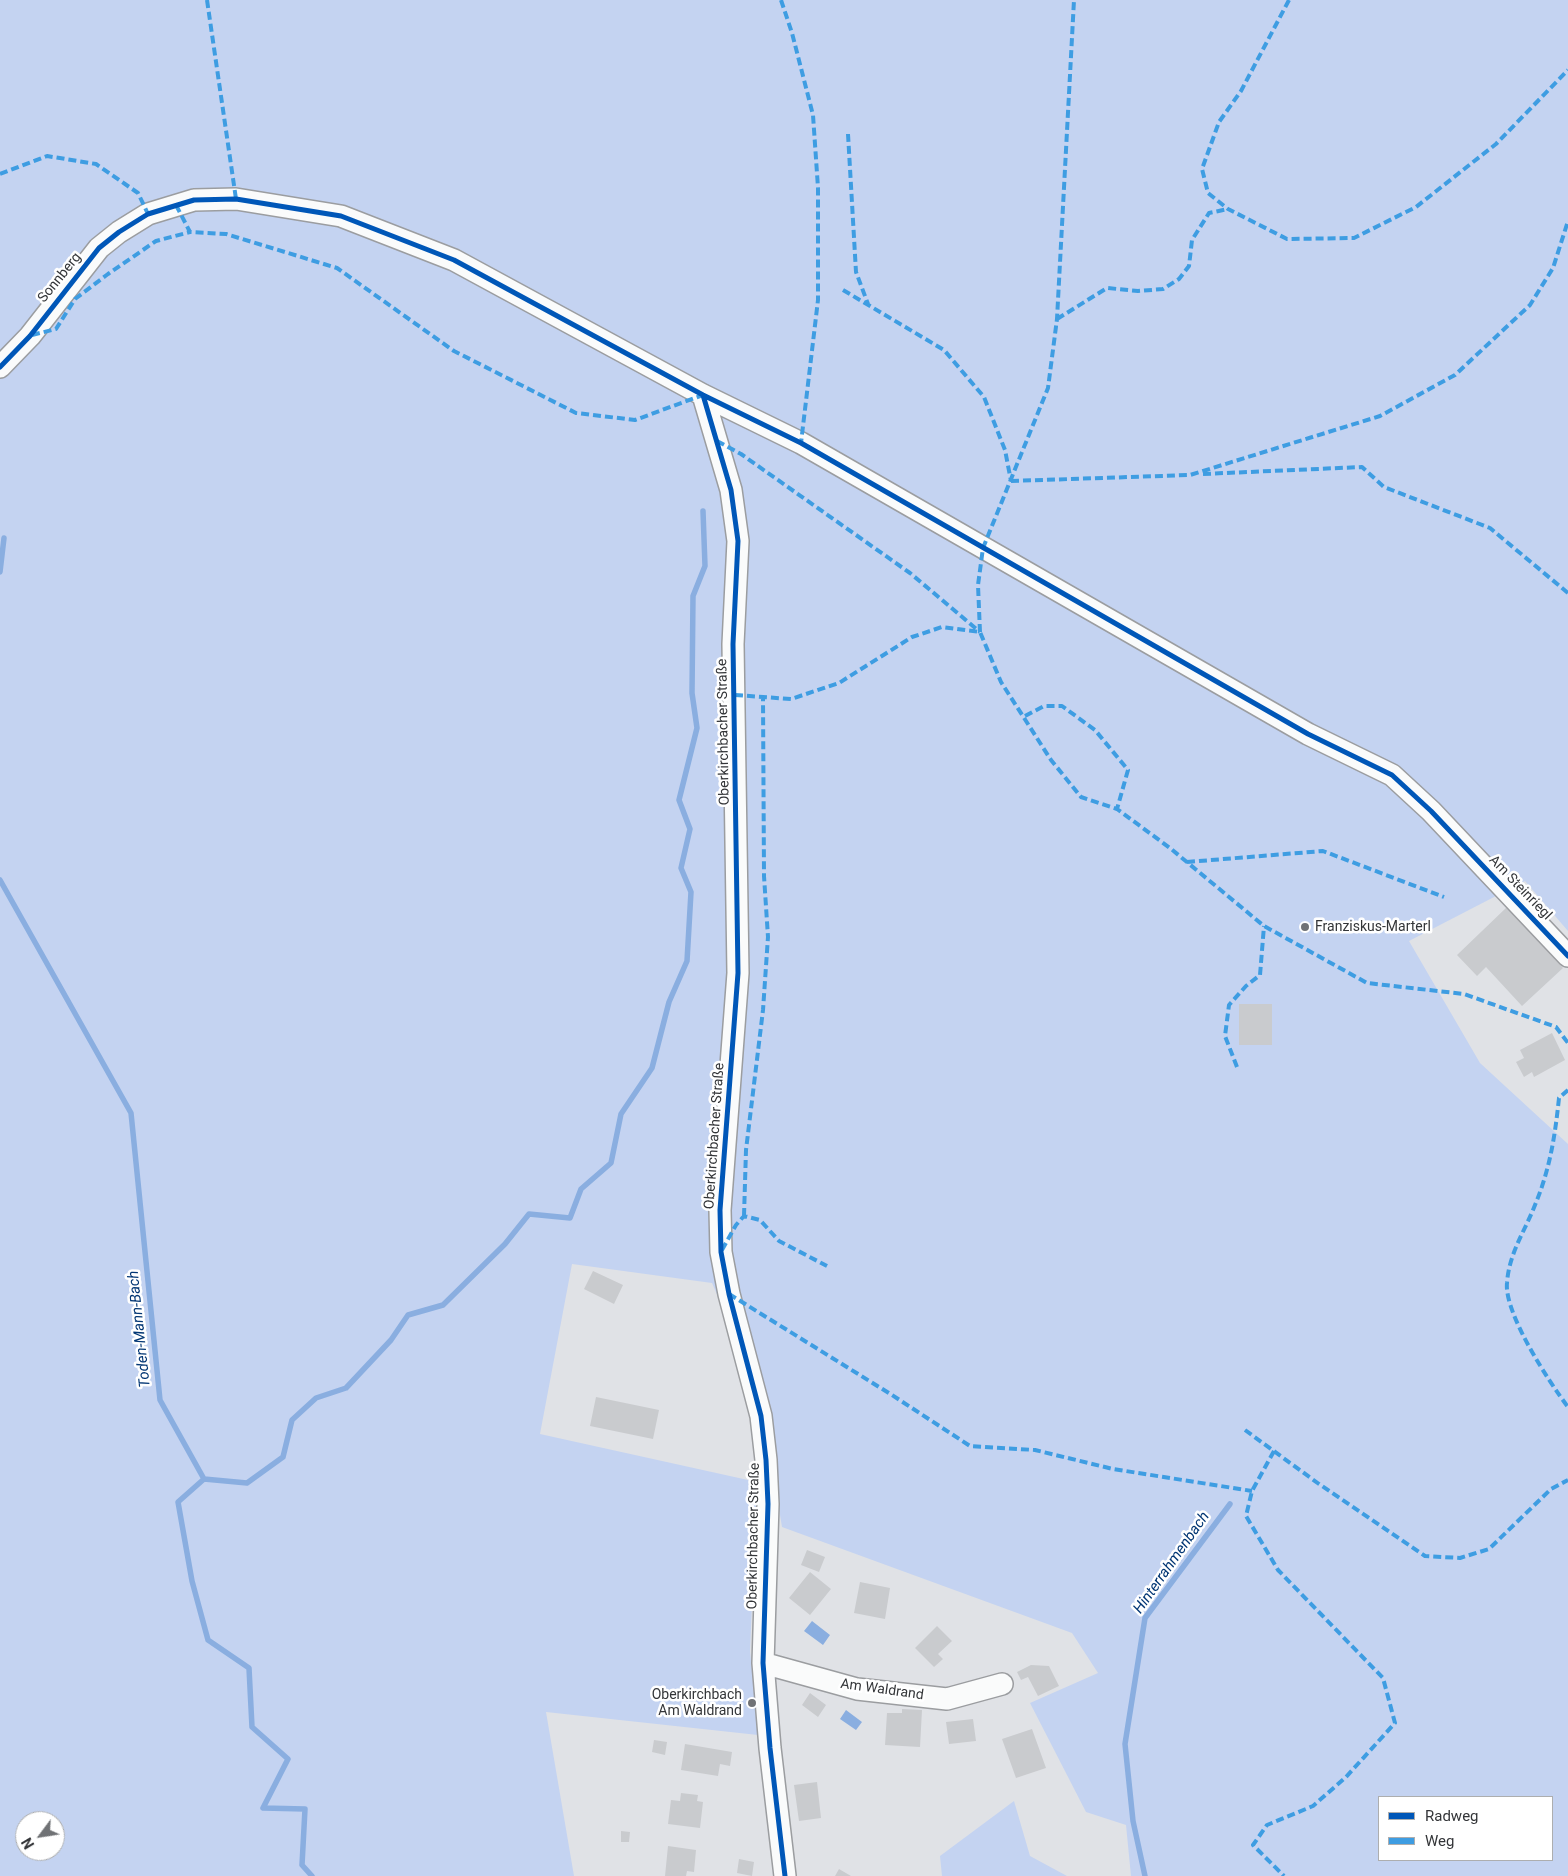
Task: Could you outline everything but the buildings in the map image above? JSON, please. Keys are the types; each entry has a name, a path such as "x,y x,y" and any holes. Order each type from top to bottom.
{"street":[{"name":"Sonnberg","path":"0,367 30,336 99,248 119,232 148,214 194,200 236,199 341,216 454,260 704,395"},
{"name":"Am Steinriegl","path":"704,395 801,443 1308,734 1392,775 1431,811 1568,956"},
{"name":"Oberkirchbacher Straße","path":"704,395 731,490 738,542 733,644 738,973 720,1210 721,1252 727,1286 761,1416 765,1451 768,1504 764,1663 770,1748 785,1876"},
{"name":"Am Waldrand","path":"764,1663 857,1689 947,1699 1002,1684"}],"shaded area":[{"path":"0,0 1568,0 1568,931 1525,881 1409,941 1480,1063 1568,1144 1568,1876 1131,1876 1126,1825 1086,1812 1030,1703 1098,1673 1072,1633 782,1527 768,1411 712,1283 572,1264 540,1434 757,1482 750,1651 758,1735 546,1712 574,1876 0,1876"},
{"path":"1014,1801 1030,1856 1067,1876 942,1876 940,1856"}],"water":[{"path":"812,1621 830,1635 823,1645 804,1631"},
{"path":"846,1710 862,1722 856,1730 840,1719"}],"waterway":[{"path":"204,1479 247,1483 283,1457 292,1420 316,1398 346,1388 391,1340 408,1315 443,1305 505,1244 529,1214 570,1218 581,1189 611,1163 621,1114 652,1068 669,1002 687,961 691,892 681,868 690,829 679,800 697,728 692,693 693,596 705,566 703,511"},
{"name":"Toden-Mann-Bach","path":"0,572 4,538"},
{"name":"Toden-Mann-Bach","path":"0,880 131,1113 160,1400 204,1479 178,1502 192,1581 208,1640 249,1668 252,1727 288,1759 263,1808 305,1809 302,1865 312,1876"},
{"name":"Hinterrahmenbach","path":"1145,1876 1133,1821 1125,1744 1145,1618 1230,1504"}],"marked path":[{"path":"207,0 236,199"},
{"path":"781,0 792,33 813,115 818,188 818,300 801,443"},
{"path":"980,632 978,585 983,548 1048,388 1057,319 1074,0"},
{"path":"1289,0 1241,91 1219,122 1202,169 1208,193 1228,209 1287,239 1354,238 1416,207 1496,144 1568,70"},
{"path":"848,134 856,272 868,304"},
{"path":"0,174 47,156 96,164 138,193 148,214"},
{"path":"176,205 190,232 226,234 337,268 454,351 576,413 635,420 703,395"},
{"path":"1057,319 1107,288 1138,291 1163,289 1179,279 1189,266 1192,240 1209,213 1228,209"},
{"path":"1011,481 1190,475 1380,416 1455,375 1530,305 1553,268 1568,221"},
{"path":"32,335 56,329 75,299 156,241 190,232"},
{"path":"843,290 944,350 984,397 1005,450 1011,481"},
{"path":"717,441 741,454 910,573 980,632"},
{"path":"1203,474 1362,467 1384,487 1490,528 1568,593"},
{"path":"735,695 791,699 839,683 912,637 942,627 980,632 1001,682 1051,760 1081,797 1117,809 1170,848 1264,926 1367,983 1464,994 1556,1027 1568,1043"},
{"path":"744,1216 746,1150 763,1010 768,937 764,876 763,698"},
{"path":"1025,716 1044,706 1062,706 1095,730 1128,770 1117,809"},
{"path":"1187,862 1323,851 1444,897"},
{"path":"1237,1067 1225,1036 1229,1005 1246,986 1260,975 1264,926"},
{"path":"1568,1090 1559,1098 1554,1139 1545,1178 1514,1252 1507,1283 1508,1296 1520,1329 1540,1365 1568,1407"},
{"path":"722,1250 736,1225 744,1216 760,1220 779,1241 827,1266"},
{"path":"729,1294 892,1395 970,1446 1035,1450 1113,1469 1252,1491"},
{"path":"1245,1430 1319,1484 1425,1556 1460,1558 1489,1549 1551,1489 1568,1480"},
{"path":"1274,1451 1252,1491 1246,1516 1278,1570 1383,1678 1395,1723 1346,1777 1313,1806 1267,1825 1253,1845 1284,1876"}],"cycle path":[{"path":"0,367 30,336 99,248 119,232 148,214 194,200 236,199 341,216 454,260 703,395 801,443 1308,734 1392,775 1431,811 1568,956"},
{"path":"703,395 731,490 738,541 733,644 738,973 720,1210 721,1252 729,1294 761,1416 766,1460 768,1504 763,1663 770,1748 785,1876"}],"place":[{"name":"Franziskus-Marterl","path":"1305,927"},
{"name":"Oberkirchbach Am Waldrand","path":"752,1703"}]}
